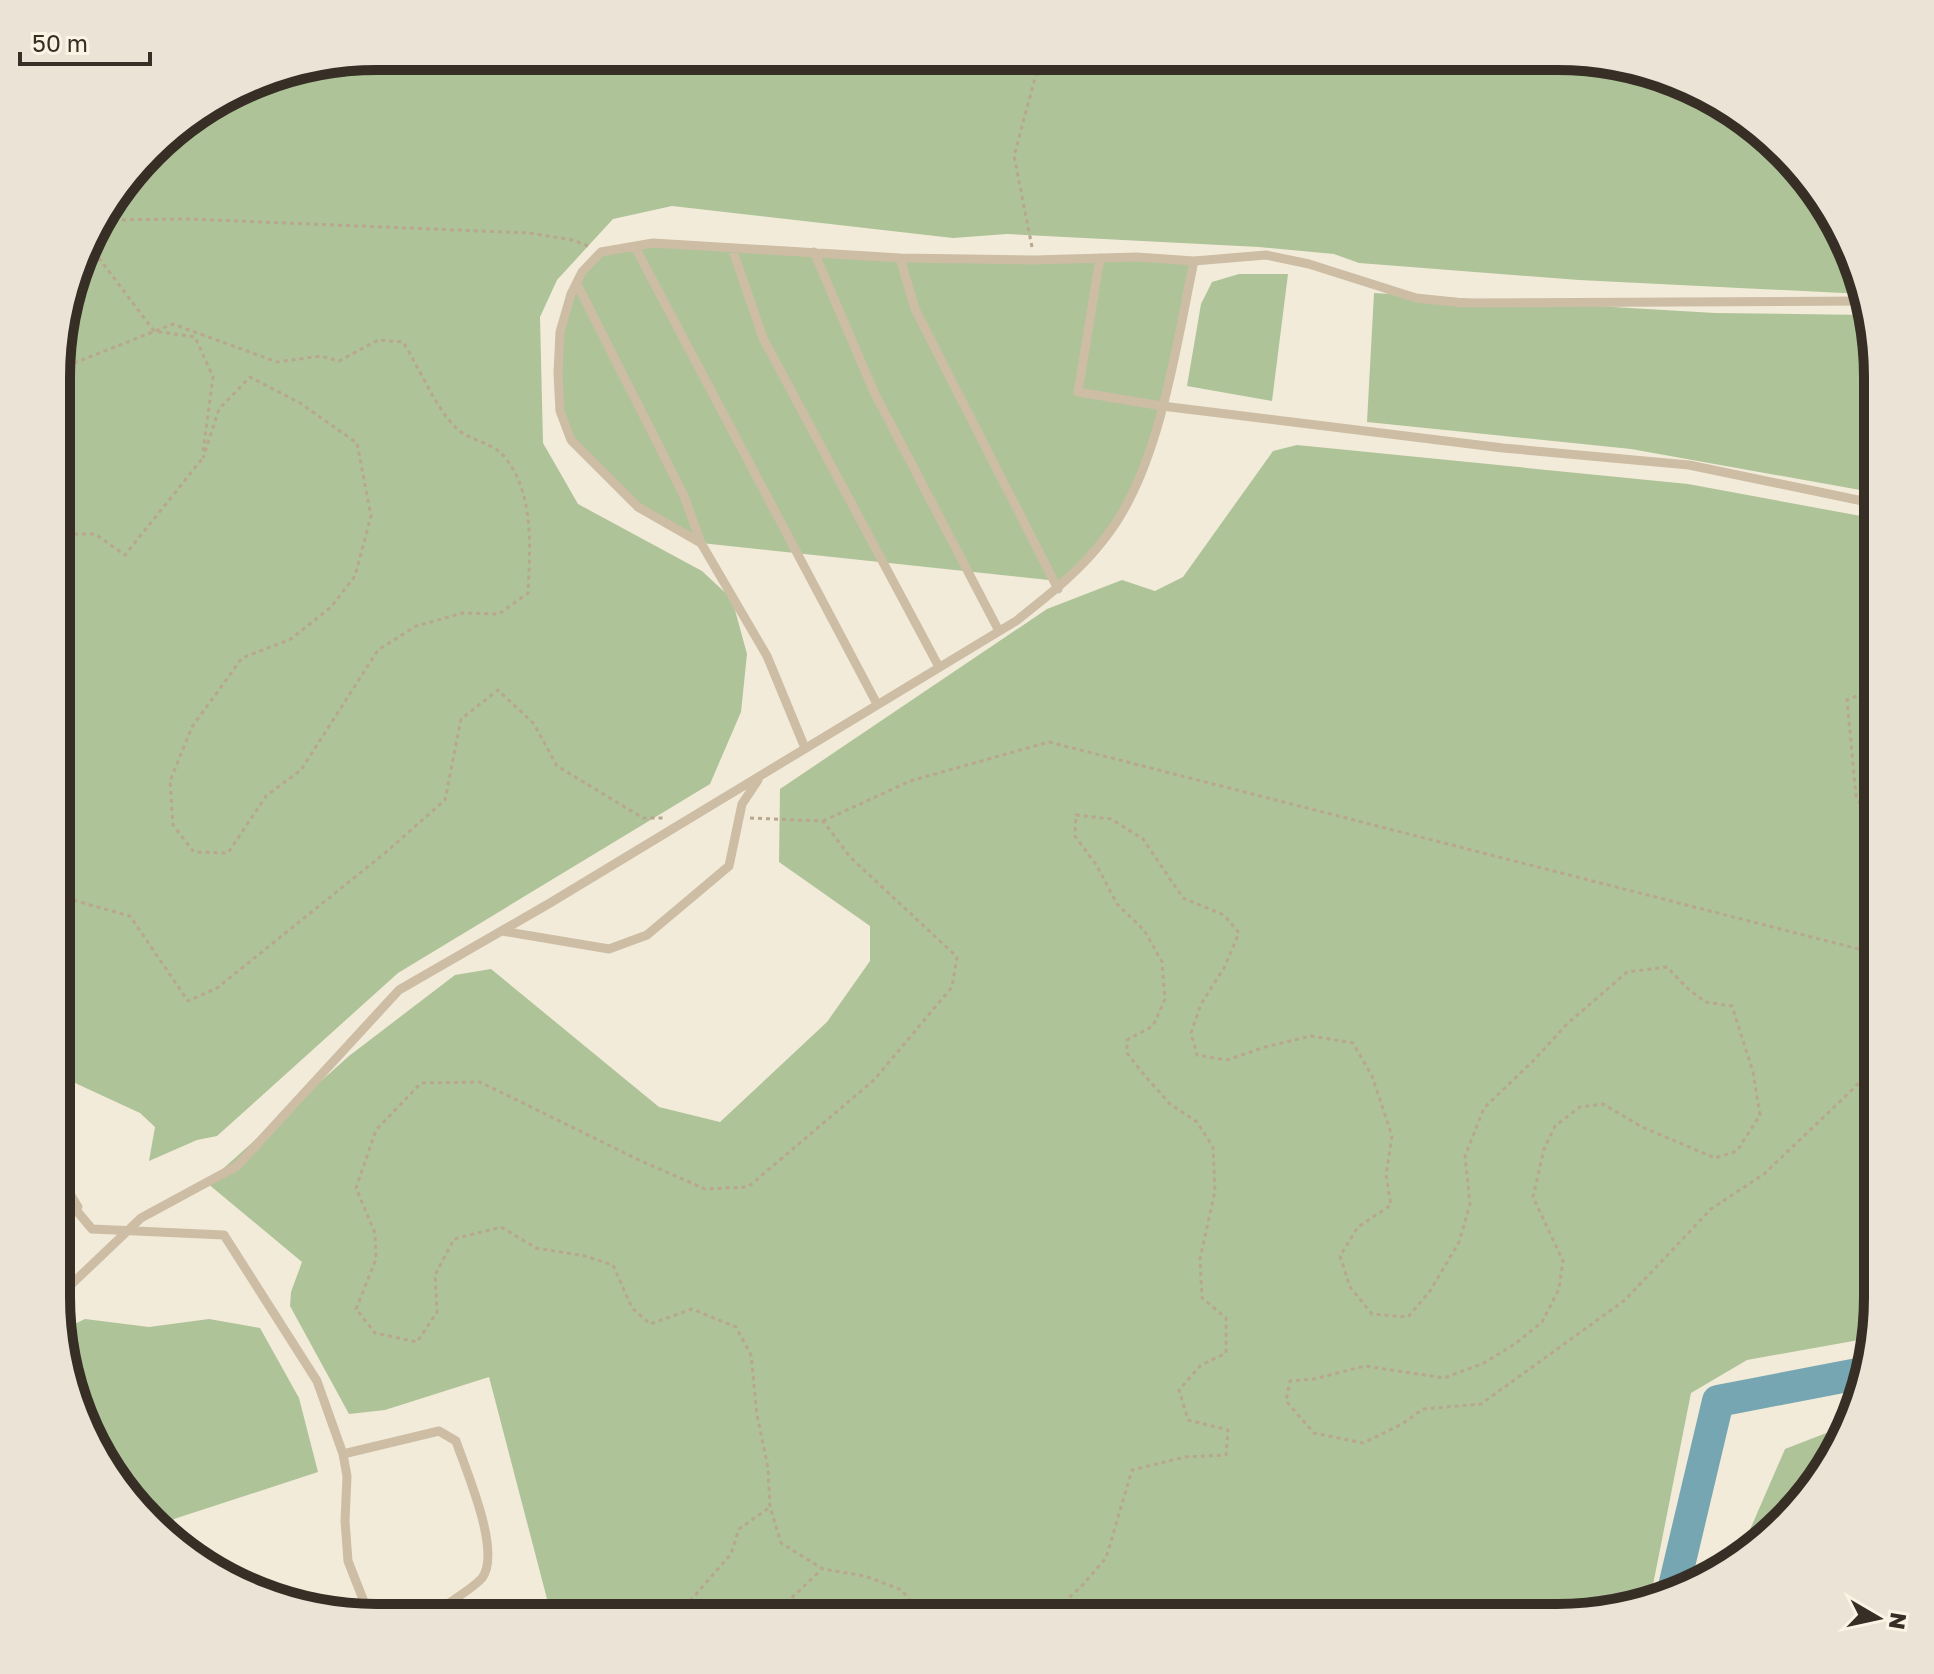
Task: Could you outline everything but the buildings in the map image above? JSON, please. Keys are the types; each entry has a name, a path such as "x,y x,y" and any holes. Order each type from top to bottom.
{"lane":[{"path":"701,543 638,507 571,440 560,411 560,332 582,272 601,252 653,243 900,258 1194,261 1266,255 1309,264 1416,298 1464,303 1855,301"},
{"path":"635,247 877,704"},
{"path":"732,248 763,338 939,667"},
{"path":"814,252 874,392 999,631"},
{"path":"900,258 915,309 1058,589"},
{"path":"1100,258 1078,392 1162,406 1488,447 1689,465 1864,501"},
{"path":"70,1286 141,1218 237,1166 399,990 999,631 1058,589 1107,536 1132,493 1155,434 1194,261"},
{"path":"577,284 684,496 701,543 767,656 805,748"},
{"path":"502,931 609,949 647,935 729,866 742,804 761,775"},
{"path":"70,1195 85,1221"},
{"path":"71,1204 92,1229 224,1235 317,1381 343,1454 347,1476 345,1521 348,1561 365,1603"},
{"path":"343,1454 439,1431 456,1441 484,1526 489,1555 483,1577 446,1604"}],"path":[{"path":"1035,260 1014,156 1037,70"},
{"path":"113,220 204,219 529,233 573,240 601,252"},
{"path":"96,254 154,331 195,337 213,377 203,458"},
{"path":"70,534 95,534 125,555 203,458 219,409 250,377 300,403 357,443 371,516 355,576 331,607 291,639 242,658 192,727 170,781 173,825 194,852 228,853 266,796 301,770 378,650 416,626 463,613 499,614 528,593 530,533 520,485 502,453 458,430 440,409 424,374 403,342 378,340 339,361 321,356 277,362 173,324 71,364"},
{"path":"70,899 130,916 188,1001 217,988 385,853 445,800 461,719 498,690 534,724 557,766 643,818 667,818"},
{"path":"1864,693 1847,700 1856,796 1864,811"},
{"path":"738,818 823,821 910,781 1049,742 1864,950"},
{"path":"1061,1604 1106,1558 1132,1470 1185,1457 1226,1455 1228,1430 1188,1420 1179,1390 1201,1365 1226,1353 1226,1318 1202,1298 1200,1259 1215,1191 1213,1147 1197,1122 1170,1104 1127,1053 1127,1040 1153,1026 1165,999 1162,962 1144,930 1117,904 1097,866 1075,836 1076,815 1111,819 1143,839 1183,898 1224,915 1239,933 1224,968 1201,1004 1191,1033 1197,1055 1227,1060 1311,1036 1353,1043 1372,1076 1392,1136 1386,1175 1391,1205 1358,1227 1340,1256 1350,1287 1372,1314 1408,1317 1430,1291 1459,1242 1470,1204 1465,1156 1484,1108 1593,999 1627,972 1667,967 1705,1002 1732,1006 1753,1072 1760,1115 1737,1151 1715,1158 1642,1127 1603,1104 1580,1107 1555,1126 1544,1149 1533,1197 1563,1261 1559,1289 1542,1322 1484,1363 1444,1378 1365,1366 1314,1379 1290,1381 1286,1401 1314,1433 1363,1443 1402,1424 1423,1409 1481,1404 1625,1300 1711,1209 1764,1174 1864,1077"},
{"path":"823,821 850,857 957,957 952,987 882,1071 748,1187 705,1189 480,1082 421,1083 376,1130 356,1188 375,1233 376,1259 356,1309 375,1333 417,1342 437,1312 435,1275 454,1239 501,1227 536,1248 585,1256 613,1265 632,1308 650,1324 692,1309 736,1327 751,1355 757,1415 768,1468 770,1507 781,1543 823,1569 865,1576 902,1590 912,1604"},
{"path":"685,1604 731,1554 739,1529 770,1507"},
{"path":"785,1604 823,1569"}],"green space":[{"path":"377,70 1557,70 1597,73 1637,80 1675,93 1711,111 1744,133 1801,190 1823,223 1841,259 1853,294 1579,280 1359,263 1334,254 1259,247 1007,234 953,238 672,206 613,219 557,280 540,317 543,443 578,504 702,571 732,599 747,654 741,712 710,784 398,973 217,1136 197,1140 149,1161 155,1127 140,1113 75,1083 70,1076 70,377 76,317 93,259 111,223 133,190 190,133 223,111 259,93 317,76"},
{"path":"653,243 814,252 1194,261 1163,403 1140,473 1126,506 1108,535 1067,582 701,543 638,507 571,440 560,411 560,332 571,294 601,252"},
{"path":"1239,274 1288,274 1272,401 1187,386 1201,304 1212,282"},
{"path":"1374,293 1715,313 1858,315 1864,377 1864,491 1631,449 1367,422"},
{"path":"1297,445 1688,484 1864,517 1864,1297 1861,1340 1747,1360 1691,1393 1652,1589 1637,1594 1557,1604 548,1604 489,1377 385,1410 349,1414 290,1306 291,1292 302,1262 207,1183 349,1056 455,975 491,969 659,1107 720,1122 827,1022 870,961 870,926 779,862 780,789 1047,609 1122,580 1155,591 1183,577 1273,451"},
{"path":"85,1319 149,1327 209,1319 260,1328 299,1398 318,1472 174,1519 171,1525 133,1484 111,1451 93,1415 80,1377 72,1325"},
{"path":"1833,1430 1801,1484 1746,1540 1785,1449"}],"waterway":[{"path":"1675,1581 1718,1401 1854,1375"}]}
